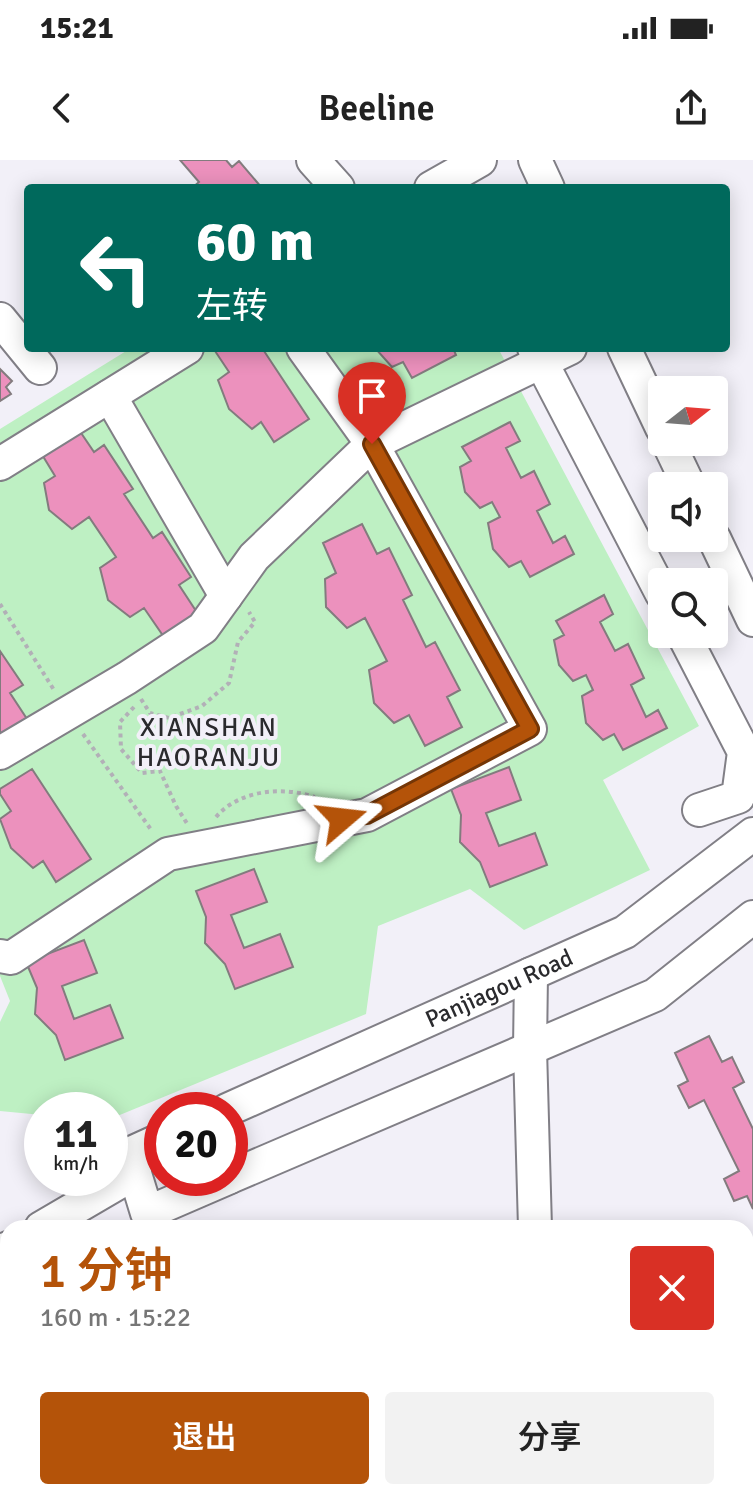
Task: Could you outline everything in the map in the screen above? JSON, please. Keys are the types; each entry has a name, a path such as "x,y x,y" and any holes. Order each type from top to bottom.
{"street":[{"path":"313,160 334,184"},
{"path":"446,184 480,160"},
{"path":"535,160 546,184"},
{"path":"0,319 24,348"},
{"path":"27,352 40,368"},
{"path":"0,464 181,352"},
{"path":"0,956 11,958 168,854 367,815 530,729 372,444 306,352"},
{"path":"626,352 648,399"},
{"path":"0,753 134,689 203,628 254,557 372,444 538,355 649,568"},
{"path":"110,396 230,591"},
{"path":"721,552 753,620"},
{"path":"690,648 744,752 738,797 699,810"},
{"name":"Panjiagou Road","path":"248,1101 625,932 753,834"},
{"path":"248,1170 655,995 753,917"},
{"path":"531,974 535,1220"},
{"path":"144,1147 129,1154 147,1213 187,1196"},
{"path":"55,1220 135,1173"}],"path":[{"path":"134,689 150,713 169,718 202,706 229,683 238,642 255,622 230,591"},
{"path":"134,689 120,722 121,749 142,773 160,771 189,826 198,826"},
{"path":"207,827 227,804 264,791 301,793 324,800 342,819"}],"green space":[{"path":"125,352 500,352 648,630 648,648 658,648 699,726 603,780 650,870 524,930 470,889 378,926 366,1014 176,1092 144,1092 144,1105 128,1112 128,1092 24,1092 24,1113 0,1111 0,1022 10,1001 0,976 0,429"}],"building":[{"path":"180,160 226,160 232,167 239,161 259,184 197,184 199,182"},
{"path":"216,352 265,352 309,419 274,442 261,422 252,429 229,409 218,380 229,372"},
{"path":"379,352 455,352 456,355 412,378 403,362 392,367"},
{"path":"0,369 12,381 6,387 11,394 0,401"},
{"path":"510,422 520,441 506,448 521,478 534,471 550,504 537,511 553,543 565,536 574,554 530,577 521,561 509,567 493,549 488,523 500,517 492,502 480,508 465,492 460,467 471,461 462,447"},
{"path":"75,424 94,452 104,445 133,489 124,494 153,538 162,532 191,577 179,585 198,614 164,637 144,608 130,617 108,600 100,568 116,557 89,517 72,529 49,510 44,483 55,476 38,448"},
{"path":"362,524 377,554 389,548 412,595 403,600 426,647 435,642 460,690 447,697 462,727 425,746 409,715 394,723 374,703 369,670 387,661 365,618 347,628 326,607 325,579 336,573 323,543"},
{"path":"604,595 613,614 600,622 615,651 628,644 644,678 631,685 646,717 658,710 667,728 623,750 614,734 603,740 586,723 582,696 593,690 586,675 573,681 559,665 554,640 564,635 556,621"},
{"path":"0,651 23,685 10,693 29,722 0,741"},
{"path":"509,767 521,800 486,813 499,846 535,833 547,865 490,887 480,862 460,842 461,815 451,789"},
{"path":"32,769 91,859 56,882 43,861 33,868 11,848 0,819 11,811 0,789"},
{"path":"254,869 267,902 231,915 244,948 280,934 293,967 235,989 225,964 205,943 206,917 196,891"},
{"path":"84,940 97,973 62,986 74,1019 110,1005 123,1038 65,1060 56,1035 35,1014 37,988 26,962"},
{"path":"709,1036 722,1062 732,1057 744,1082 733,1088 753,1129 753,1209 747,1196 734,1201 724,1179 739,1171 704,1100 689,1108 678,1086 688,1081 675,1053"}],"district":[{"name":"XIANSHAN HAORANJU","path":"209,742"}],"route":[{"path":"342,819 367,815 530,729 372,444"}]}
